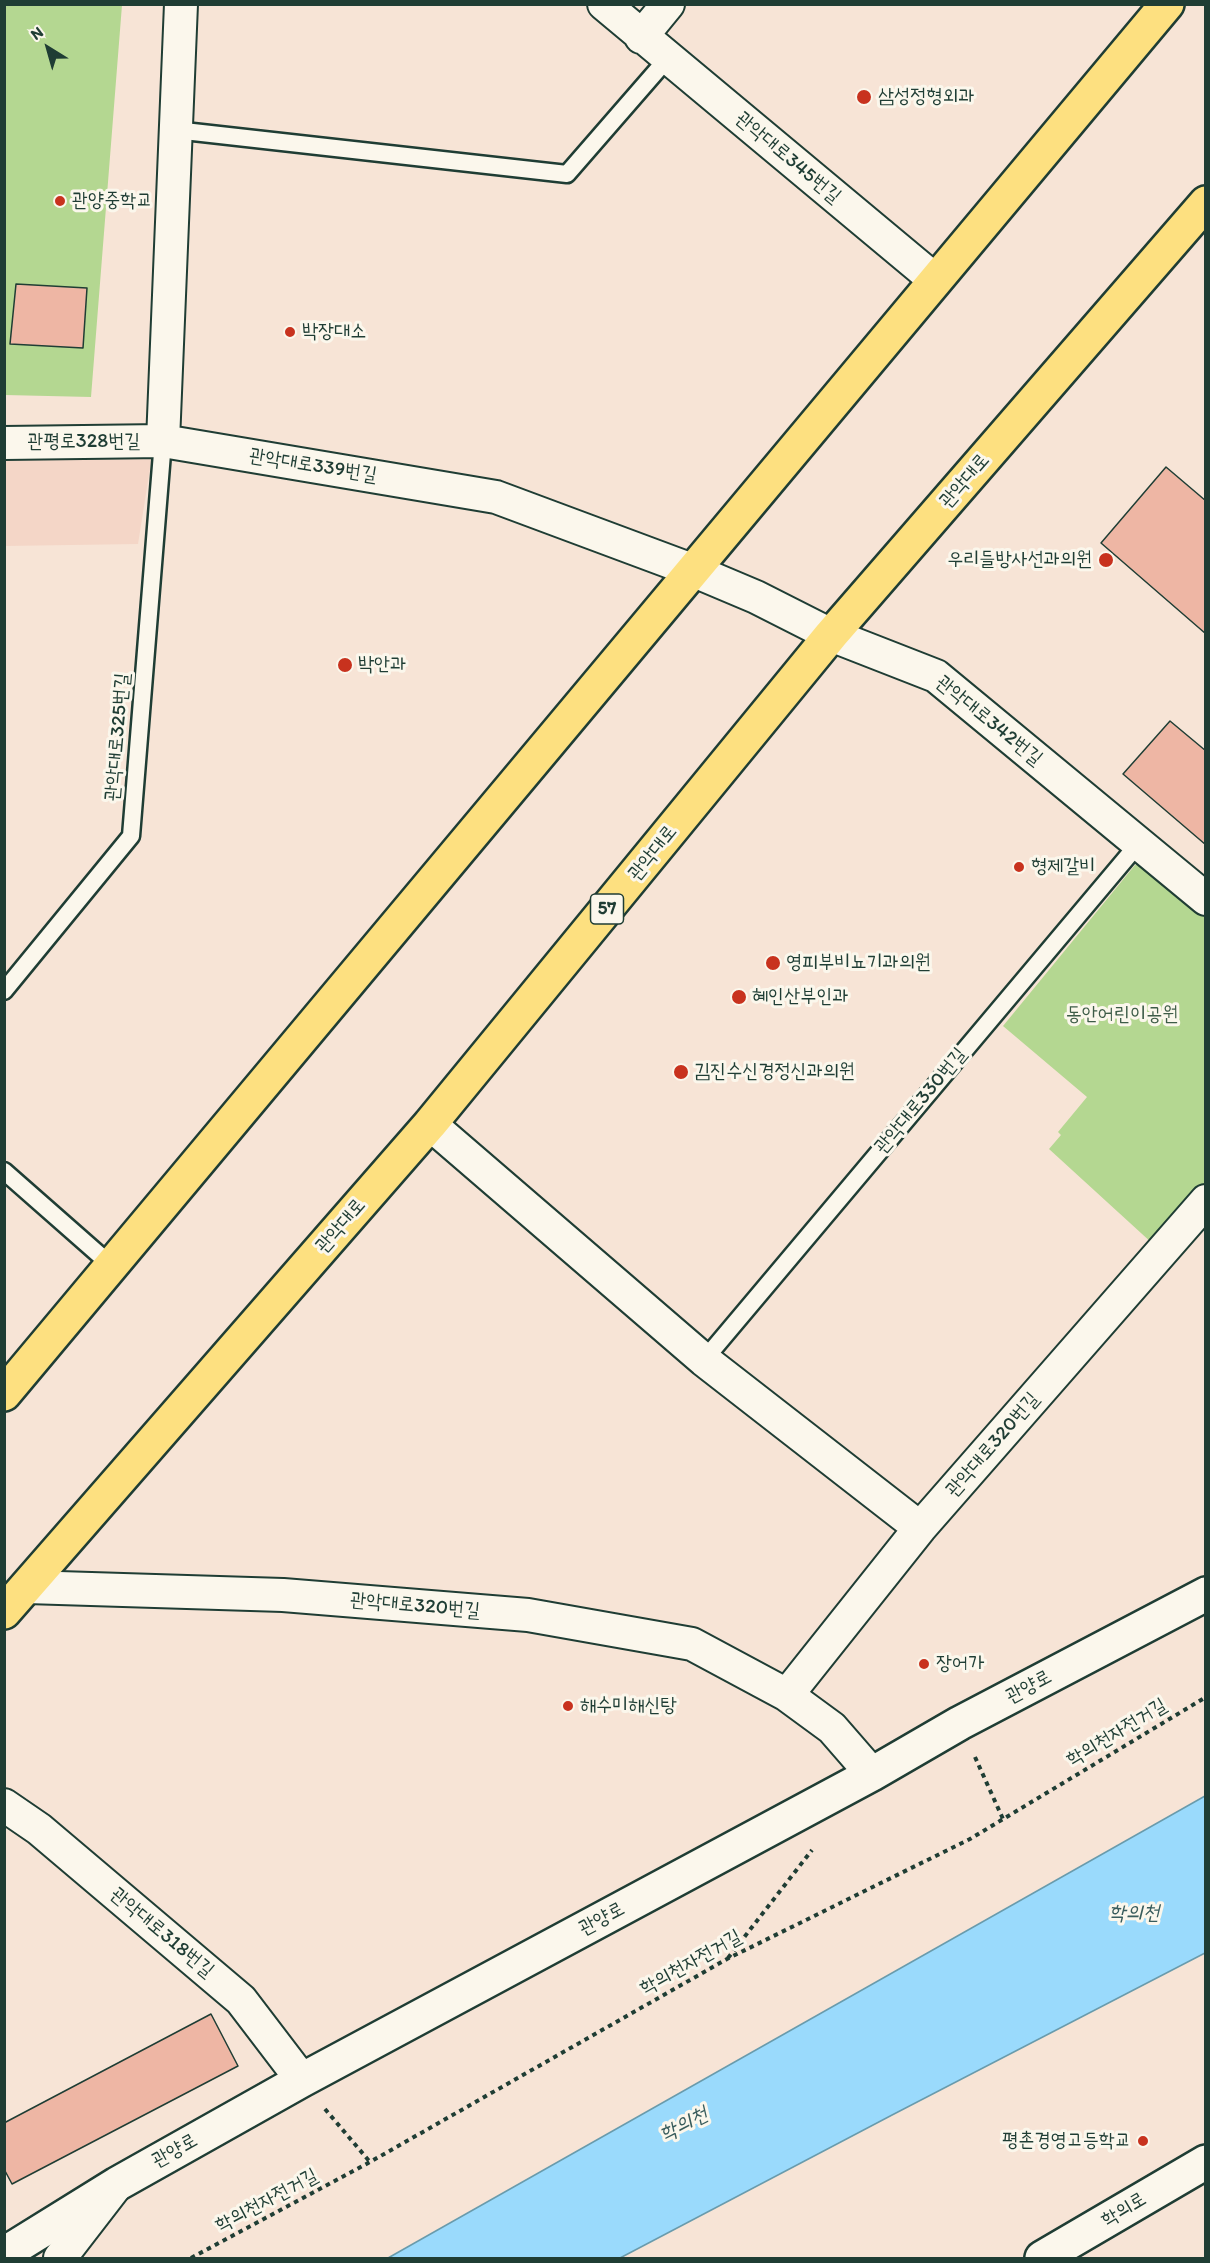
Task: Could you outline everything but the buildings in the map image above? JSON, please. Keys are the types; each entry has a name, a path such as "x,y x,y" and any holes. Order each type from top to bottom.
{"main road":[{"path":"4,1394 1167,4"},
{"name":"관악대로","path":"4,1612 430,1124 831,635 1206,203"}],"street":[{"path":"163,441 181,4"},
{"name":"관악대로345번길","path":"604,4 935,280"},
{"path":"641,37 668,4"},
{"name":"관평로328번길","path":"4,443 163,441"},
{"name":"관악대로339번길","path":"163,441 495,497 692,570 756,597"},
{"name":"관악대로342번길","path":"756,597 831,635 936,676 1139,843 1202,888"},
{"path":"430,1124 704,1360 920,1528"},
{"name":"관악대로320번길","path":"787,1695 920,1528 1206,1201"},
{"name":"관악대로320번길","path":"27,1587 283,1595 528,1615 692,1644 787,1695 832,1728 872,1774"},
{"name":"관양로","path":"4,2254 117,2184 302,2080 872,1774 960,1723 1206,1594"},
{"name":"관악대로318번길","path":"4,1805 39,1829 241,2000 302,2080"},
{"name":"학의로","path":"1042,2259 1206,2162"},
{"path":"60,2259 117,2184"}],"lane":[{"path":"175,130 567,174 668,59"},
{"name":"관악대로325번길","path":"4,991 131,836 163,441"},
{"name":"관악대로330번길","path":"704,1360 1139,843"},
{"path":"4,1171 112,1266"}],"path":[{"name":"학의천자전거길","path":"191,2259 370,2162 727,1959 970,1839 1206,1697"},
{"path":"960,1723 1003,1819"},
{"path":"727,1959 814,1848"},
{"path":"302,2080 370,2162"}],"shaded area":[{"path":"4,455 152,456 138,544 5,546"}],"green space":[{"name":"관양중학교","path":"5,5 122,5 91,397 5,395"},
{"name":"동안어린이공원","path":"1135,865 1153,865 1205,911 1205,1187 1153,1244 1049,1149 1061,1135 1058,1132 1087,1097 1003,1026"}],"water":[{"name":"학의천","path":"1205,1796 1205,1953 620,2258 388,2258"}],"place":[{"name":"삼성정형외과","path":"864,97"},
{"name":"관양중학교","path":"60,201"},
{"name":"박장대소","path":"290,332"},
{"name":"우리들방사선과의원","path":"1106,560"},
{"name":"박안과","path":"345,665"},
{"name":"형제갈비","path":"1019,867"},
{"name":"영피부비뇨기과의원","path":"773,963"},
{"name":"혜인산부인과","path":"739,997"},
{"name":"김진수신경정신과의원","path":"681,1072"},
{"name":"장어가","path":"924,1664"},
{"name":"해수미해신탕","path":"568,1706"},
{"name":"평촌경영고등학교","path":"1143,2141"}]}
